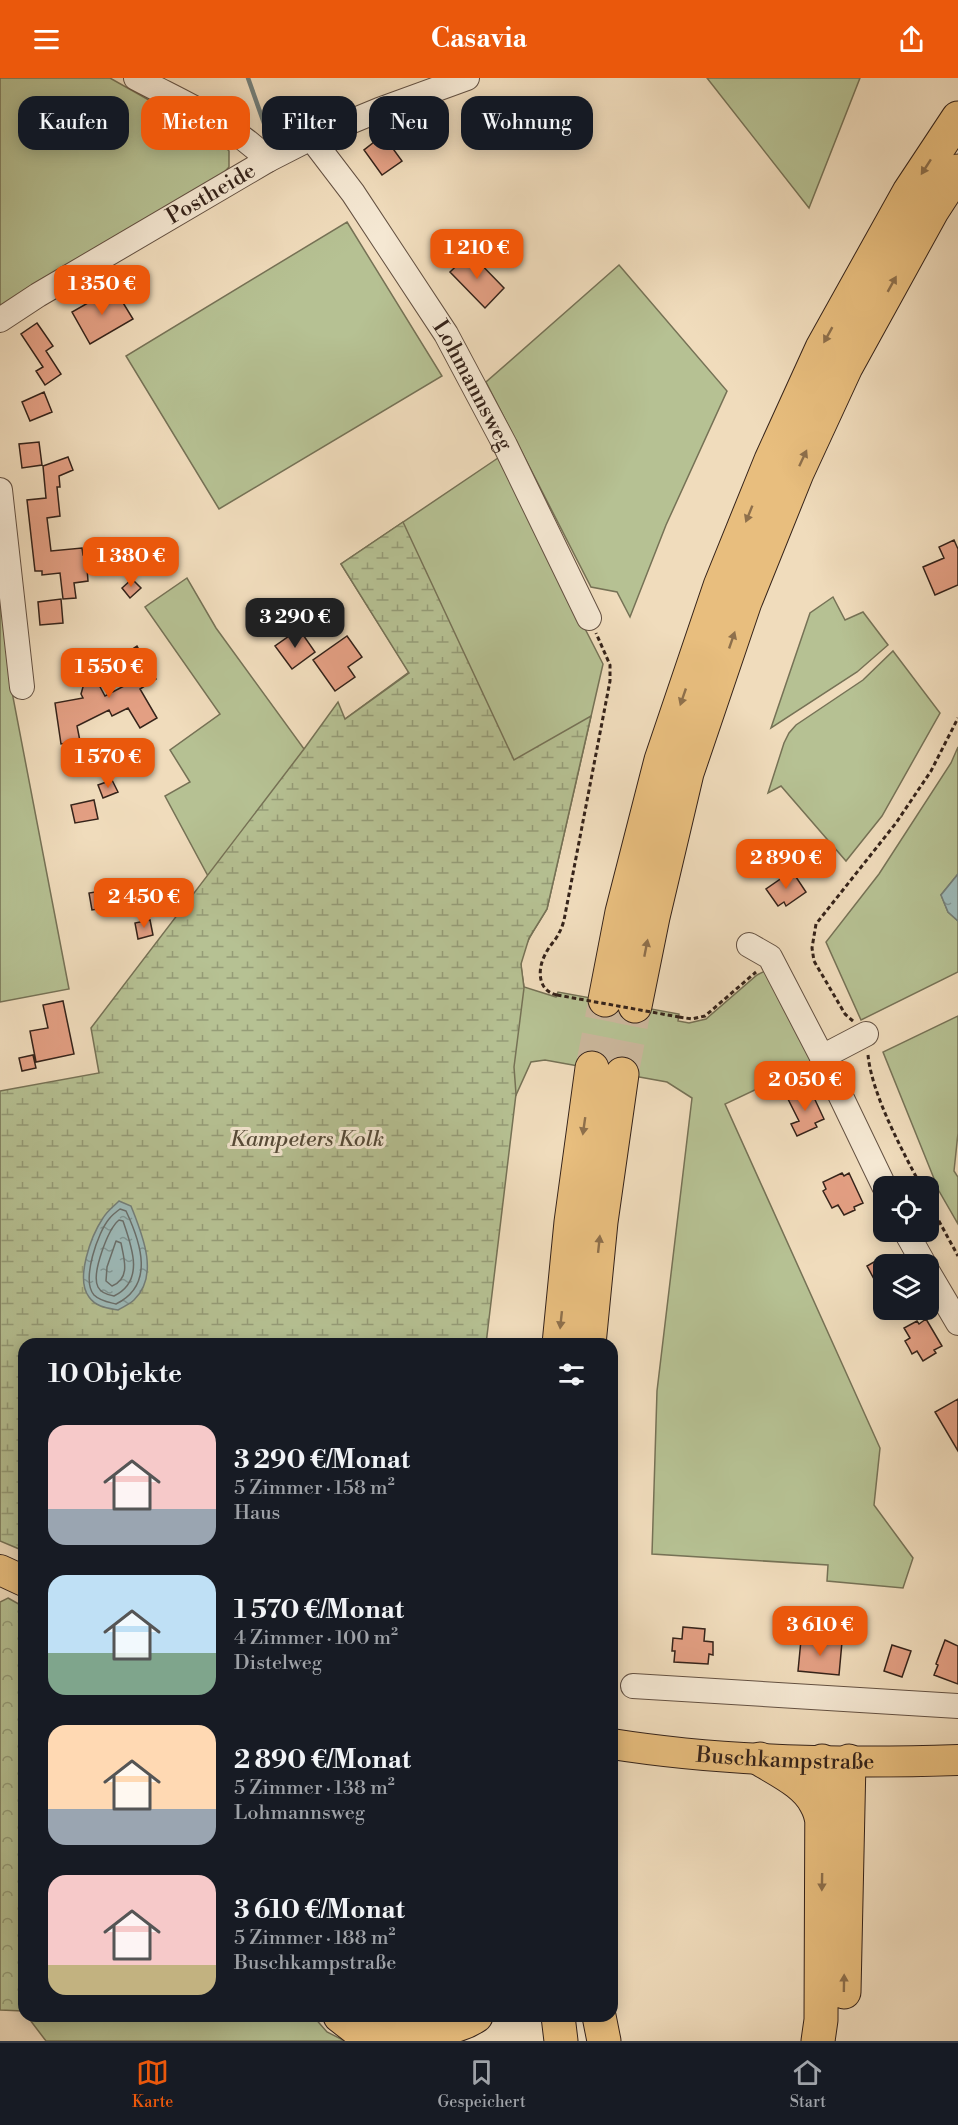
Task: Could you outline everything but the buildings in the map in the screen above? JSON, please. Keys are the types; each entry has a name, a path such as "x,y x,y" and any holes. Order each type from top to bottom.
{"highway":[{"path":"958,118 909,192 822,348 771,460 720,586 661,760 622,912 620,1003 653,917 687,773 745,602 797,473 846,367 932,210 958,171"},
{"path":"560,1338 571,1222 607,1071 601,1222 589,1338"},
{"path":"760,1760 789,1777 808,1792 816,1803 823,1824"},
{"path":"818,2041 821,2020 823,1824 836,1761"},
{"path":"836,1761 843,2015 839,2041"},
{"path":"348,2022 358,2030 385,2041"},
{"path":"387,2022 410,2028 439,2029 463,2022"},
{"path":"559,2022 561,2041"},
{"path":"588,2022 590,2041"},
{"path":"600,2022 604,2041"}],"main road":[{"path":"0,1570 18,1578"},
{"name":"Buschkampstraße","path":"618,1745 760,1760 958,1760"}],"street":[{"path":"135,78 237,132 268,160"},
{"name":"Postheide","path":"357,119 467,78"},
{"name":"Postheide","path":"0,320 38,295 288,150"},
{"name":"Lohmannsweg","path":"320,150 353,193 446,334 505,445 590,618"},
{"path":"0,490 22,687"},
{"path":"749,945 770,957 822,1057 879,1176"},
{"path":"822,1057 866,1034"},
{"path":"939,1291 958,1323"},
{"path":"633,1686 958,1706"}],"path":[{"path":"590,618 610,665 610,681 565,915 559,934 544,955 541,965 540,974 544,987 552,994 692,1019 705,1016 770,957"},
{"path":"916,1176 897,1140 870,1071 866,1034 845,1014 814,961 812,948 816,924 896,823 931,771 958,718"},
{"path":"939,1221 958,1256"}],"green space":[{"path":"0,78 110,78 142,96 141,150 229,151 229,167 218,179 0,311"},
{"path":"707,78 860,78 809,208"},
{"path":"347,222 442,376 219,509 126,356"},
{"path":"619,265 727,391 666,525 630,617 617,592 591,587 486,382"},
{"path":"498,458 603,664 547,909 522,956 524,987 556,997 558,992 679,1014 678,1021 689,1023 706,1019 757,975 765,971 814,1062 725,1104 880,1448 874,1505 913,1558 903,1588 827,1581 828,1565 652,1554 657,1391 692,1098 667,1082 545,1060 531,1062 516,1095 208,876 165,796 190,782 170,750 220,714 145,607 187,578 216,628 304,749 409,672 341,564"},
{"name":"Kampeters Kolk","path":"403,522 514,760 591,716 547,909 529,938 521,964 524,988 514,1067 516,1094 487,1338 18,1338 18,1548 0,1541 0,1091 99,1073 91,1028 338,702 345,719 409,673 341,564"},
{"path":"0,581 12,692 69,989 0,1002"},
{"path":"833,597 845,620 863,612 888,645 857,672 771,728 810,613"},
{"path":"893,651 940,713 882,816 846,861 781,786 768,793 784,743 796,725 863,680"},
{"path":"958,747 958,874 941,895 948,912 958,921 958,972 861,1020 826,942 879,874 951,763"},
{"path":"958,1016 958,1133 954,1171 958,1177 958,1224 939,1191 939,1176 933,1176 883,1052"},
{"path":"8,1598 18,1604 18,2011 0,2010 0,1602"},
{"path":"32,2022 318,2022 327,2032 345,2041 46,2041"}],"water":[{"path":"958,874 958,921 948,912 941,895"},
{"path":"119,1201 131,1206 144,1241 147,1267 142,1290 132,1301 118,1310 102,1307 89,1297 85,1289 84,1269 98,1226"}],"waterway":[{"path":"248,78 262,118"}],"tunnel":[{"path":"592,1068 605,1000"},
{"path":"622,1074 635,1006"}]}
